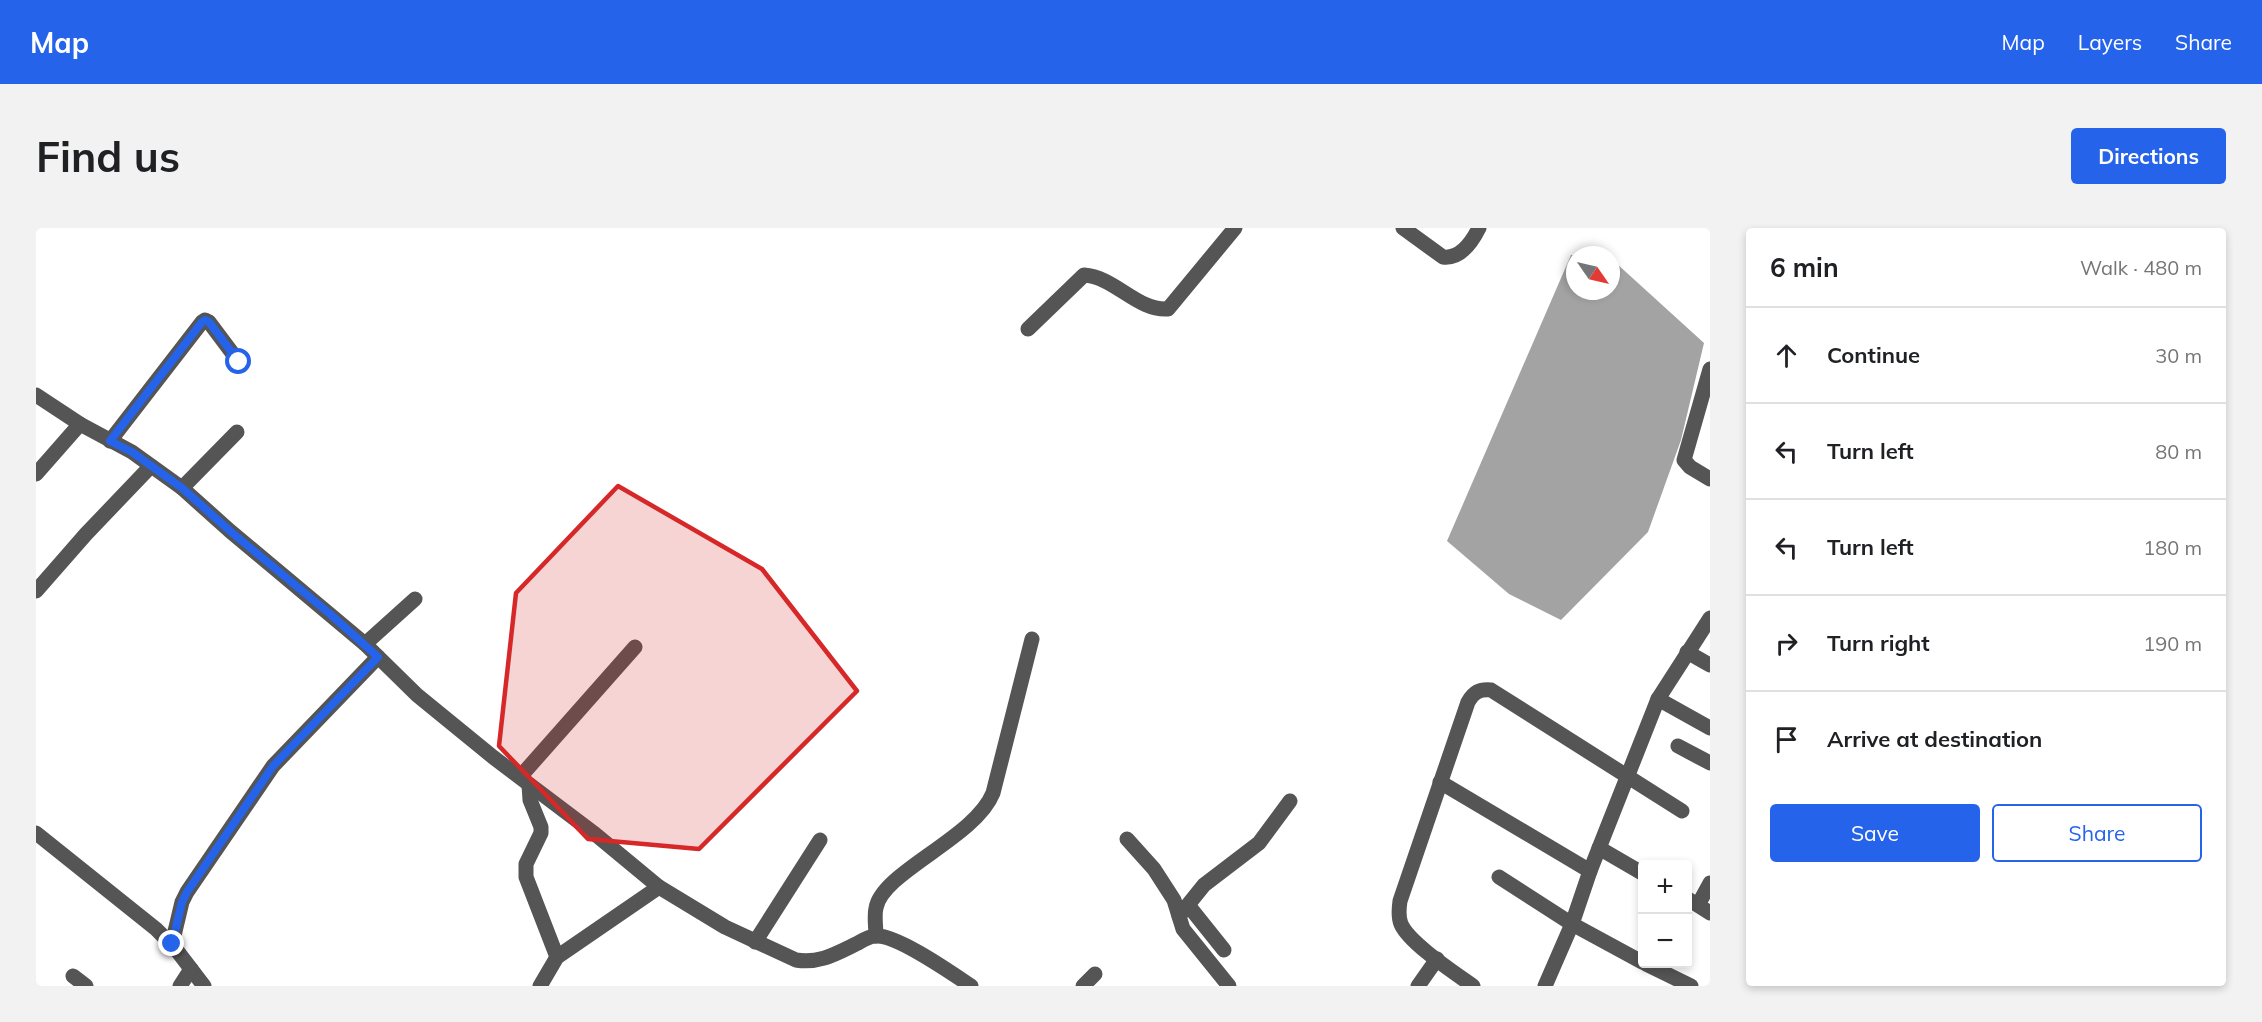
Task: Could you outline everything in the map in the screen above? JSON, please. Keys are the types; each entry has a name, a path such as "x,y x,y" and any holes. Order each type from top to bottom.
{"street":[{"path":"1028,329 1084,275 1097,278 1154,308 1168,309 1235,228"},
{"path":"1403,228 1443,257 1450,258 1458,256 1479,228"},
{"path":"110,441 205,320 209,322 239,362"},
{"path":"1710,369 1684,460 1686,465 1710,479"},
{"path":"36,395 152,466 182,488 365,644 417,695 659,887 702,914 755,942 796,960 820,961 876,936 887,938 910,949 971,986"},
{"path":"36,474 80,424"},
{"path":"182,488 237,432"},
{"path":"36,591 152,466"},
{"path":"365,644 415,599"},
{"path":"1551,984 1590,871 1658,699 1710,618"},
{"path":"876,936 876,908 880,896 889,885 948,842 988,804 993,793 1032,639"},
{"path":"525,781 635,646"},
{"path":"1687,652 1710,665"},
{"path":"172,944 182,902 187,892 263,779 378,657"},
{"path":"1473,986 1437,960 1407,932 1401,924 1399,912 1400,900 1473,693 1491,690 1682,811"},
{"path":"1658,699 1710,728"},
{"path":"1678,746 1710,763"},
{"path":"525,781 541,826 541,832 526,864 526,877 557,957"},
{"path":"1440,782 1590,871"},
{"path":"1229,986 1183,929 1183,911 1210,880 1259,843 1290,801"},
{"path":"36,833 156,929 172,944 204,986"},
{"path":"1127,839 1154,869 1183,911 1224,950"},
{"path":"755,942 820,840"},
{"path":"1599,848 1638,871"},
{"path":"1499,877 1572,924 1638,960"},
{"path":"1699,906 1710,882"},
{"path":"540,986 557,957 659,887"},
{"path":"1418,986 1437,960"},
{"path":"1654,968 1691,986"},
{"path":"180,986 191,969"},
{"path":"1083,986 1095,974"},
{"path":"73,976 86,986"}],"highlighted area":[{"path":"618,486 762,569 857,691 699,849 588,839 499,746 516,593"}],"shaded area":[{"path":"1566,267 1566,300 1620,300 1620,267 1704,343 1681,440 1648,532 1561,620 1509,594 1447,541"}],"route":[{"path":"172,944 182,902 187,892 266,774 378,657 182,488 132,452 110,441 205,320 209,322 239,362"}]}
